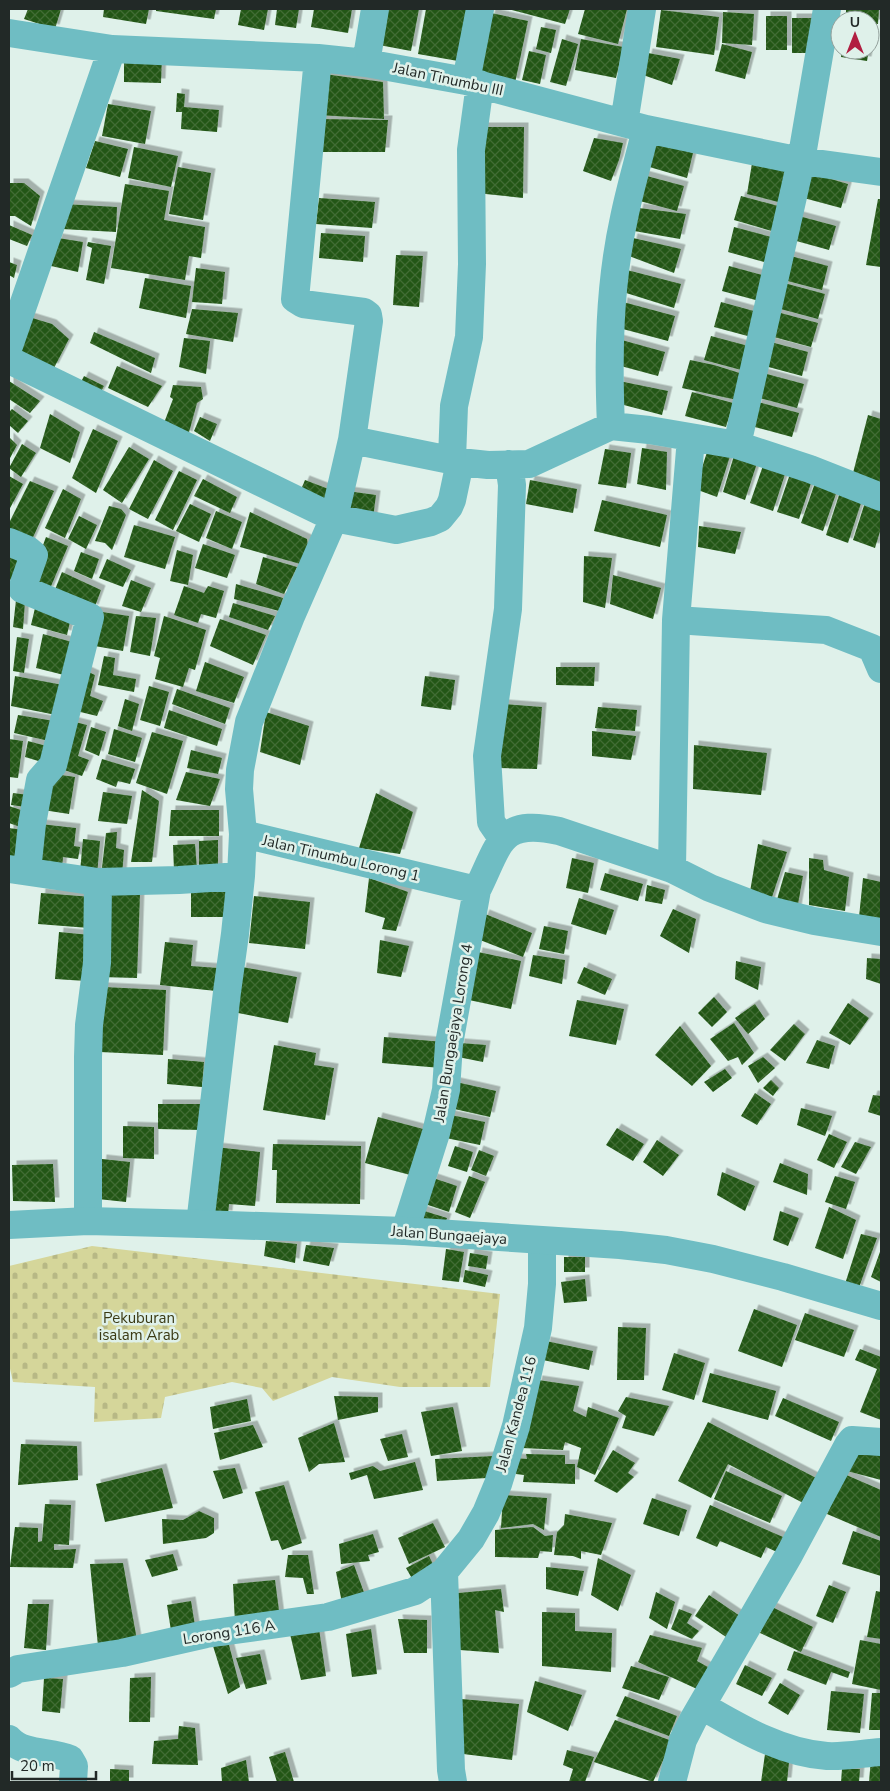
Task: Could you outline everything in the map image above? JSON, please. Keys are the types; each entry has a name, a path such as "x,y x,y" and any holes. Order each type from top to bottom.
{"street":[{"path":"366,63 375,9"},
{"path":"9,360 334,518 396,530 440,518 452,500 456,461 454,406 469,337 472,264 471,150 473,82 480,9"},
{"path":"611,426 608,369 612,294 624,219 635,126 642,9"},
{"path":"737,445 801,161 827,9"},
{"name":"Jalan Tinumbu III","path":"9,33 112,49 318,58 366,63 473,82 635,126 801,161 881,172"},
{"path":"9,346 112,49"},
{"path":"243,834 239,789 240,770 249,722 291,616 334,518 352,440 369,321 368,315 361,311 302,304 295,299 318,58"},
{"path":"352,440 456,461 529,464 611,426 649,430 737,445 810,469 881,497"},
{"path":"672,869 676,620 691,438"},
{"path":"502,838 491,822 487,756 508,609 512,485 509,464"},
{"path":"9,542 28,550 34,555 22,589 90,617 53,765 40,780 32,824 18,870 98,882 240,876"},
{"path":"676,620 826,630 872,648 881,669"},
{"path":"477,890 502,838 514,830 528,827 542,828 559,831 672,869 710,888 765,909 814,921 881,932"},
{"name":"Jalan Tinumbu Lorong 1","path":"200,1224 235,934 243,834 477,890"},
{"path":"88,1221 88,1056 89,1025 97,963 98,882"},
{"name":"Jalan Bungaejaya Lorong 4","path":"405,1231 436,1133 446,1090 449,1044 477,890"},
{"name":"Jalan Bungaejaya","path":"9,1225 88,1221 200,1224 405,1231 620,1245 666,1250 713,1259 783,1277 881,1306"},
{"name":"Jalan Kandea 116","path":"444,1572 471,1539 486,1513 498,1484 516,1426 538,1328 542,1284 542,1241"},
{"path":"672,1782 683,1740 789,1555 848,1444 852,1440 881,1442"},
{"path":"444,1572 453,1782"},
{"name":"Lorong 116 A","path":"9,1674 18,1669 122,1653 206,1634 328,1617 415,1591 444,1572"},
{"path":"702,1706 733,1724 783,1746 803,1752 829,1756 881,1752"},
{"path":"9,1739 14,1744 25,1749 70,1759 74,1766 73,1782"}],"green space":[{"name":"Pekuburan isalam Arab","path":"92,1246 500,1294 490,1387 400,1387 332,1377 273,1401 262,1388 232,1382 165,1397 161,1418 94,1422 95,1387 13,1382 9,1364 9,1266"}],"building":[{"path":"28,9 61,9 55,29 24,19"},
{"path":"104,9 149,9 146,24 103,17"},
{"path":"156,9 216,9 214,19 156,11"},
{"path":"241,9 268,9 264,30 238,25"},
{"path":"277,9 299,9 296,28 275,25"},
{"path":"314,9 352,9 348,33 311,27"},
{"path":"386,9 419,9 411,51 379,45"},
{"path":"426,9 467,9 458,61 418,54"},
{"path":"508,9 570,9 565,24"},
{"path":"585,9 627,9 618,44 578,34"},
{"path":"846,9 879,9 879,10"},
{"path":"661,10 719,17 714,55 656,47"},
{"path":"723,12 754,14 752,45 722,43"},
{"path":"491,13 528,21 515,83 478,76"},
{"path":"766,16 787,16 787,50 766,50"},
{"path":"792,18 819,18 819,53 792,53"},
{"path":"541,27 556,30 551,53 536,49"},
{"path":"562,39 578,44 566,86 550,82"},
{"path":"581,39 623,47 616,78 575,70"},
{"path":"722,44 752,52 745,79 715,71"},
{"path":"529,51 546,55 540,84 522,80"},
{"path":"648,53 680,59 672,85 643,75"},
{"path":"162,55 161,83 124,82 124,56"},
{"path":"324,74 383,82 384,119 319,115"},
{"path":"177,93 185,94 184,107 219,110 217,132 181,129 182,112 176,112"},
{"path":"108,104 151,111 145,144 102,136"},
{"path":"319,119 388,120 385,152 317,152"},
{"path":"481,127 524,127 523,198 476,193"},
{"path":"594,138 623,143 611,181 583,171"},
{"path":"95,141 128,149 120,177 86,168"},
{"path":"652,142 693,153 687,178 646,166"},
{"path":"134,147 178,156 171,187 128,178"},
{"path":"753,157 790,165 782,203 747,194"},
{"path":"178,167 211,173 203,220 169,214"},
{"path":"807,172 848,184 841,208 800,197"},
{"path":"643,175 684,186 677,211 636,200"},
{"path":"9,183 24,183 40,196 31,226 15,216 9,216"},
{"path":"125,184 169,191 164,220 205,227 201,258 189,256 185,280 111,268"},
{"path":"741,196 782,207 775,232 734,220"},
{"path":"319,198 375,202 372,228 316,224"},
{"path":"878,199 881,199 881,267 866,265"},
{"path":"63,204 117,207 116,232 62,229"},
{"path":"639,208 686,214 680,239 634,231"},
{"path":"795,215 836,226 829,250 789,239"},
{"path":"9,225 32,235 27,246 9,239"},
{"path":"734,227 775,238 768,263 728,252"},
{"path":"321,233 365,236 363,262 319,258"},
{"path":"58,238 83,242 78,272 51,266"},
{"path":"633,238 681,249 674,273 629,256"},
{"path":"88,242 111,246 104,284 86,280 92,248 87,246"},
{"path":"396,255 423,256 419,307 393,305"},
{"path":"787,255 828,266 822,290 780,279"},
{"path":"9,262 17,265 14,278 9,275"},
{"path":"729,266 770,277 763,302 722,291"},
{"path":"196,268 225,272 222,304 192,302"},
{"path":"627,270 681,284 674,308 623,292"},
{"path":"145,278 191,286 186,318 139,308"},
{"path":"784,283 825,294 818,319 777,308"},
{"path":"623,302 675,316 668,341 619,328"},
{"path":"721,302 761,313 755,338 714,327"},
{"path":"192,309 238,313 233,342 186,334"},
{"path":"777,312 818,323 811,347 770,336"},
{"path":"29,317 52,324 69,339 54,368 13,351"},
{"path":"94,332 155,358 151,373 90,343"},
{"path":"711,336 752,347 745,371 704,360"},
{"path":"184,338 210,341 206,374 179,367"},
{"path":"618,339 665,352 658,376 617,365"},
{"path":"767,341 808,352 802,376 761,365"},
{"path":"690,360 746,375 737,400 682,388"},
{"path":"117,366 162,386 148,407 108,388"},
{"path":"763,373 804,384 797,408 756,397"},
{"path":"84,376 104,386 99,395 80,384"},
{"path":"9,381 40,401 30,413 9,399"},
{"path":"619,381 668,391 662,415 620,404"},
{"path":"173,385 201,387 203,399 197,403 188,436 164,423 173,399 170,397"},
{"path":"692,392 733,403 726,427 685,416"},
{"path":"758,402 799,413 792,437 751,426"},
{"path":"12,409 28,421 18,433 9,425 9,412"},
{"path":"50,414 80,432 70,463 40,448"},
{"path":"868,415 881,419 881,486 853,473"},
{"path":"200,417 217,424 210,441 194,431"},
{"path":"93,429 118,441 96,493 72,478"},
{"path":"9,437 17,445 9,460"},
{"path":"22,444 36,453 21,477 9,468"},
{"path":"709,446 731,453 717,497 695,489"},
{"path":"129,447 149,459 122,503 103,490"},
{"path":"642,448 667,452 666,490 637,484"},
{"path":"605,449 631,453 626,488 598,484"},
{"path":"736,449 759,457 745,500 723,492"},
{"path":"154,460 173,471 148,519 129,509"},
{"path":"765,460 787,468 773,511 750,503"},
{"path":"792,468 813,477 799,519 777,512"},
{"path":"179,471 197,480 173,530 155,520"},
{"path":"9,476 23,484 9,510"},
{"path":"203,479 237,497 230,513 194,496"},
{"path":"305,480 331,490 327,511 297,499"},
{"path":"530,480 577,489 573,513 526,504"},
{"path":"816,480 838,488 823,531 801,523"},
{"path":"30,481 54,491 30,544 9,535 9,523"},
{"path":"63,489 81,499 65,538 45,528"},
{"path":"347,491 376,495 373,518 346,514"},
{"path":"840,492 862,500 848,543 826,535"},
{"path":"867,496 881,502 881,528 875,548 853,540"},
{"path":"602,500 667,515 660,547 594,531"},
{"path":"190,504 211,514 199,542 176,531"},
{"path":"109,506 121,509 126,515 112,550 105,543 95,541"},
{"path":"216,511 242,522 232,549 206,538"},
{"path":"250,512 307,539 311,567 240,547"},
{"path":"79,516 97,525 86,549 68,539"},
{"path":"134,525 175,537 165,569 124,557"},
{"path":"699,526 741,532 735,554 698,547"},
{"path":"46,537 68,546 49,591 29,583"},
{"path":"203,544 235,555 227,578 195,568"},
{"path":"177,550 193,555 188,585 170,581"},
{"path":"9,551 19,555 13,581 9,579"},
{"path":"81,552 99,559 92,579 74,571"},
{"path":"584,556 612,558 605,608 583,602"},
{"path":"263,557 297,567 284,594 256,584"},
{"path":"107,559 131,570 123,587 99,578"},
{"path":"62,572 101,590 94,609 54,592"},
{"path":"613,575 661,588 653,619 610,604"},
{"path":"131,580 151,588 141,612 122,606"},
{"path":"236,584 283,598 279,611 234,599"},
{"path":"184,586 204,593 208,586 224,591 216,618 201,614 198,623 174,615"},
{"path":"16,600 25,601 23,629 13,627"},
{"path":"233,603 275,616 268,630 229,617"},
{"path":"35,608 71,617 67,635 31,625"},
{"path":"95,611 129,616 123,651 89,645"},
{"path":"136,616 156,618 150,656 130,652"},
{"path":"164,616 206,630 195,670 189,668 183,687 155,679 160,658 154,656"},
{"path":"220,619 266,635 253,665 210,646"},
{"path":"43,634 79,644 72,677 36,668"},
{"path":"17,637 29,639 24,673 13,671"},
{"path":"104,656 115,658 113,675 136,679 134,692 98,685"},
{"path":"205,662 244,677 234,703 196,691"},
{"path":"556,667 595,667 594,686 556,685"},
{"path":"82,669 95,675 90,696 103,701 97,716 72,710"},
{"path":"15,676 63,685 56,715 11,706"},
{"path":"425,676 455,680 451,710 421,706"},
{"path":"149,686 169,692 160,726 140,720"},
{"path":"177,689 230,708 225,724 172,704"},
{"path":"125,699 139,704 132,731 118,726"},
{"path":"503,704 542,707 537,769 497,768"},
{"path":"598,707 637,710 635,731 595,728"},
{"path":"169,710 222,729 217,746 164,728"},
{"path":"266,712 309,726 300,765 260,752"},
{"path":"18,715 54,721 49,741 14,733"},
{"path":"71,721 87,725 78,756 89,760 82,776 58,768"},
{"path":"91,727 106,732 99,756 85,750"},
{"path":"114,729 142,738 135,762 108,754"},
{"path":"592,731 636,736 631,760 592,756"},
{"path":"152,732 183,741 167,794 136,783"},
{"path":"9,739 23,741 18,778 9,777"},
{"path":"28,741 50,747 45,763 25,757"},
{"path":"694,745 767,753 761,795 693,789"},
{"path":"191,750 222,758 218,774 187,768"},
{"path":"102,759 135,769 130,784 118,781 116,787 96,779"},
{"path":"186,772 220,779 210,806 176,800"},
{"path":"47,773 75,777 69,814 43,810"},
{"path":"142,790 159,801 152,862 131,862"},
{"path":"103,792 132,796 127,824 98,821"},
{"path":"13,793 36,796 34,808 11,805"},
{"path":"376,793 413,812 400,854 359,848"},
{"path":"9,806 27,812 23,828 9,823"},
{"path":"171,810 219,810 219,836 169,836"},
{"path":"40,824 76,828 74,846 80,847 78,859 63,857 62,868 35,865"},
{"path":"9,828 30,831 25,865 9,863"},
{"path":"117,832 116,848 124,850 122,876 101,876 106,833"},
{"path":"83,839 100,841 97,875 80,872"},
{"path":"218,840 218,875 199,874 199,841"},
{"path":"195,844 197,869 174,871 173,845"},
{"path":"758,844 787,852 770,903 749,898"},
{"path":"572,858 594,863 588,893 566,888"},
{"path":"809,858 823,860 824,870 849,877 845,911 809,905"},
{"path":"785,872 803,876 797,910 776,903"},
{"path":"605,873 643,884 638,901 600,890"},
{"path":"369,878 408,892 396,931 382,929 385,918 365,912"},
{"path":"863,878 881,882 881,919 859,917"},
{"path":"647,885 665,890 662,904 645,901"},
{"path":"191,889 234,889 234,917 191,917"},
{"path":"103,892 140,893 137,978 100,977"},
{"path":"41,893 92,897 89,928 38,924"},
{"path":"254,896 310,902 305,949 249,943"},
{"path":"579,898 614,910 606,935 571,924"},
{"path":"673,909 696,919 689,953 660,936"},
{"path":"485,914 532,933 523,957 475,938"},
{"path":"544,926 568,931 564,954 539,949"},
{"path":"59,932 90,935 86,981 55,979"},
{"path":"380,940 409,946 401,977 377,973"},
{"path":"165,942 193,945 191,966 218,968 216,991 160,985"},
{"path":"478,952 521,961 511,1009 469,1000"},
{"path":"533,955 565,960 562,984 529,976"},
{"path":"867,958 881,959 881,984 866,979"},
{"path":"736,961 761,967 758,990 735,979"},
{"path":"242,967 297,977 288,1023 233,1012"},
{"path":"584,967 612,979 605,995 577,983"},
{"path":"103,987 166,990 163,1055 100,1052"},
{"path":"714,997 727,1012 712,1027 698,1013"},
{"path":"577,1000 624,1009 616,1045 569,1036"},
{"path":"848,1003 869,1018 850,1045 829,1033"},
{"path":"755,1004 765,1019 748,1034 735,1018"},
{"path":"734,1023 754,1053 742,1065 738,1057 728,1061 710,1039"},
{"path":"794,1024 805,1034 785,1061 770,1050"},
{"path":"680,1026 711,1066 692,1086 655,1055"},
{"path":"384,1037 444,1042 441,1068 382,1063"},
{"path":"817,1040 835,1046 829,1069 806,1063"},
{"path":"460,1043 486,1045 483,1062 458,1057"},
{"path":"274,1045 316,1053 314,1065 334,1068 325,1120 263,1110"},
{"path":"763,1057 775,1068 758,1083 748,1066"},
{"path":"168,1059 204,1062 202,1087 167,1084"},
{"path":"725,1069 732,1078 713,1092 704,1082"},
{"path":"771,1080 779,1088 773,1096 763,1088"},
{"path":"456,1082 496,1091 490,1117 450,1108"},
{"path":"755,1093 771,1104 757,1125 741,1116"},
{"path":"873,1095 881,1096 881,1116 868,1112"},
{"path":"158,1104 202,1104 202,1130 158,1129"},
{"path":"801,1108 832,1116 825,1136 797,1125"},
{"path":"446,1114 485,1122 480,1145 441,1137"},
{"path":"378,1117 427,1130 414,1176 365,1163"},
{"path":"123,1126 154,1127 154,1159 123,1158"},
{"path":"617,1128 644,1144 633,1161 606,1145"},
{"path":"829,1134 847,1142 834,1168 817,1160"},
{"path":"657,1140 679,1155 663,1176 643,1162"},
{"path":"855,1142 871,1147 856,1174 841,1167"},
{"path":"273,1144 361,1146 360,1204 276,1203 277,1170 272,1170"},
{"path":"455,1146 473,1152 467,1172 448,1166"},
{"path":"215,1147 260,1152 255,1206 229,1204 228,1215 209,1213"},
{"path":"479,1150 494,1156 486,1176 471,1170"},
{"path":"102,1159 130,1162 126,1202 98,1199"},
{"path":"780,1163 808,1174 807,1195 773,1182"},
{"path":"53,1164 55,1202 13,1201 12,1165"},
{"path":"722,1172 755,1186 745,1211 717,1195"},
{"path":"469,1176 485,1182 470,1218 455,1212"},
{"path":"835,1176 855,1182 846,1209 825,1202"},
{"path":"433,1178 457,1186 449,1212 425,1204"},
{"path":"829,1207 856,1220 843,1259 815,1248"},
{"path":"421,1210 447,1218 443,1230 417,1223"},
{"path":"780,1211 799,1218 788,1246 773,1240"},
{"path":"861,1234 877,1238 858,1290 845,1284"},
{"path":"266,1241 297,1244 295,1263 264,1256"},
{"path":"306,1245 334,1248 329,1266 303,1261"},
{"path":"446,1249 464,1252 459,1282 442,1280"},
{"path":"881,1249 881,1282 871,1277"},
{"path":"470,1253 488,1256 486,1269 468,1266"},
{"path":"564,1257 585,1257 585,1272 564,1272"},
{"path":"465,1270 488,1275 485,1287 463,1282"},
{"path":"585,1279 587,1301 564,1303 561,1282"},
{"path":"754,1309 797,1325 782,1367 738,1351"},
{"path":"805,1313 854,1330 844,1357 795,1340"},
{"path":"618,1327 646,1328 644,1380 617,1380"},
{"path":"546,1341 593,1351 589,1370 543,1360"},
{"path":"860,1349 881,1357 881,1420 860,1412 877,1369 855,1360"},
{"path":"674,1353 705,1363 694,1400 662,1390"},
{"path":"710,1373 776,1391 768,1420 702,1402"},
{"path":"538,1380 579,1386 573,1411 586,1417 588,1407 619,1418 595,1475 577,1467 581,1448 565,1442 563,1450 522,1448"},
{"path":"334,1396 378,1397 378,1412 338,1420"},
{"path":"626,1397 669,1406 654,1436 622,1428 626,1416 618,1411"},
{"path":"783,1398 839,1422 831,1441 775,1416"},
{"path":"247,1399 251,1421 213,1429 210,1407"},
{"path":"453,1407 462,1451 431,1456 421,1412"},
{"path":"708,1422 820,1480 807,1505 728,1464 711,1498 678,1481"},
{"path":"334,1423 345,1462 319,1464 309,1472 298,1438"},
{"path":"253,1425 263,1447 220,1460 214,1433"},
{"path":"402,1434 408,1457 388,1461 380,1439"},
{"path":"855,1441 881,1449 881,1480 847,1471"},
{"path":"21,1444 77,1446 78,1480 18,1485"},
{"path":"613,1450 635,1463 628,1473 634,1477 617,1493 594,1481"},
{"path":"526,1454 565,1455 565,1464 575,1464 575,1484 523,1482 524,1475 516,1474 515,1458 527,1459"},
{"path":"494,1456 487,1478 437,1481 435,1459"},
{"path":"415,1462 423,1490 374,1499 367,1475 351,1480 349,1473 373,1466 380,1471"},
{"path":"162,1468 173,1508 105,1522 96,1484"},
{"path":"235,1468 243,1493 223,1499 213,1471"},
{"path":"726,1471 782,1496 770,1523 714,1499"},
{"path":"844,1474 881,1490 881,1537 827,1514"},
{"path":"284,1485 302,1543 282,1550 278,1540 271,1541 255,1492"},
{"path":"503,1495 547,1498 544,1530 533,1524 501,1528"},
{"path":"652,1498 687,1510 679,1536 643,1524"},
{"path":"45,1504 71,1505 69,1545 54,1544 54,1550 76,1549 73,1568 10,1567 15,1527 38,1528 38,1542 42,1541"},
{"path":"710,1505 783,1537 777,1552 766,1547 761,1558 720,1541 717,1547 696,1538"},
{"path":"199,1511 214,1518 214,1533 206,1538 163,1544 162,1519 183,1520"},
{"path":"565,1514 612,1523 601,1555 581,1551 581,1559 573,1556 554,1555 557,1532 564,1525"},
{"path":"433,1523 445,1547 409,1564 398,1538"},
{"path":"533,1527 545,1536 553,1535 552,1552 540,1551 538,1558 495,1557 495,1530"},
{"path":"853,1531 881,1541 881,1576 842,1564"},
{"path":"373,1534 379,1552 368,1555 370,1561 341,1564 339,1544"},
{"path":"173,1554 178,1570 152,1577 145,1560"},
{"path":"288,1555 308,1555 314,1594 307,1594 303,1578 285,1577"},
{"path":"429,1556 436,1570 414,1582 406,1568"},
{"path":"598,1558 631,1575 618,1611 591,1595"},
{"path":"123,1563 137,1640 98,1646 90,1564"},
{"path":"354,1565 366,1598 342,1603 336,1572"},
{"path":"546,1567 584,1571 578,1596 546,1589"},
{"path":"275,1580 280,1618 235,1623 233,1584"},
{"path":"829,1585 846,1592 833,1623 816,1616"},
{"path":"501,1589 504,1612 495,1610 499,1653 447,1649 448,1594"},
{"path":"876,1591 881,1592 881,1639 867,1637"},
{"path":"656,1592 675,1602 667,1629 649,1618"},
{"path":"709,1595 743,1618 729,1639 695,1616"},
{"path":"191,1601 196,1632 172,1637 167,1605"},
{"path":"28,1604 49,1604 46,1650 24,1648"},
{"path":"772,1607 813,1627 801,1652 760,1633"},
{"path":"679,1609 692,1614 687,1623 699,1631 692,1639 671,1629"},
{"path":"542,1612 575,1613 575,1631 612,1633 611,1672 542,1666"},
{"path":"398,1619 427,1620 427,1653 404,1653"},
{"path":"319,1629 326,1676 301,1680 290,1634"},
{"path":"371,1629 377,1674 352,1677 346,1634"},
{"path":"650,1635 702,1648 697,1661 708,1667 697,1689 638,1662"},
{"path":"860,1640 881,1644 881,1690 852,1684"},
{"path":"229,1645 240,1687 228,1694 213,1646"},
{"path":"794,1651 850,1672 848,1678 831,1672 826,1685 787,1670"},
{"path":"260,1654 267,1684 246,1689 236,1658"},
{"path":"745,1665 772,1678 762,1696 736,1684"},
{"path":"631,1666 669,1677 659,1700 622,1688"},
{"path":"151,1677 150,1722 129,1722 130,1678"},
{"path":"44,1678 63,1679 60,1713 42,1711"},
{"path":"535,1681 582,1695 568,1731 527,1712"},
{"path":"780,1683 800,1695 788,1715 768,1703"},
{"path":"831,1691 864,1694 860,1733 827,1730"},
{"path":"872,1693 881,1693 881,1730 869,1730"},
{"path":"625,1696 677,1716 669,1736 616,1716"},
{"path":"461,1699 519,1704 512,1760 455,1753"},
{"path":"615,1720 672,1741 653,1782 594,1762"},
{"path":"179,1726 195,1728 198,1765 152,1764 154,1741 178,1739"},
{"path":"567,1750 594,1757 585,1782 569,1782 573,1769 563,1765"},
{"path":"285,1752 294,1782 277,1782 269,1757"},
{"path":"765,1754 789,1762 787,1782 761,1782"},
{"path":"871,1758 881,1759 881,1782 869,1782"},
{"path":"246,1760 249,1782 222,1782 221,1768"},
{"path":"110,1769 129,1770 129,1782 110,1782"},
{"path":"842,1769 860,1769 859,1782 841,1782"}]}
